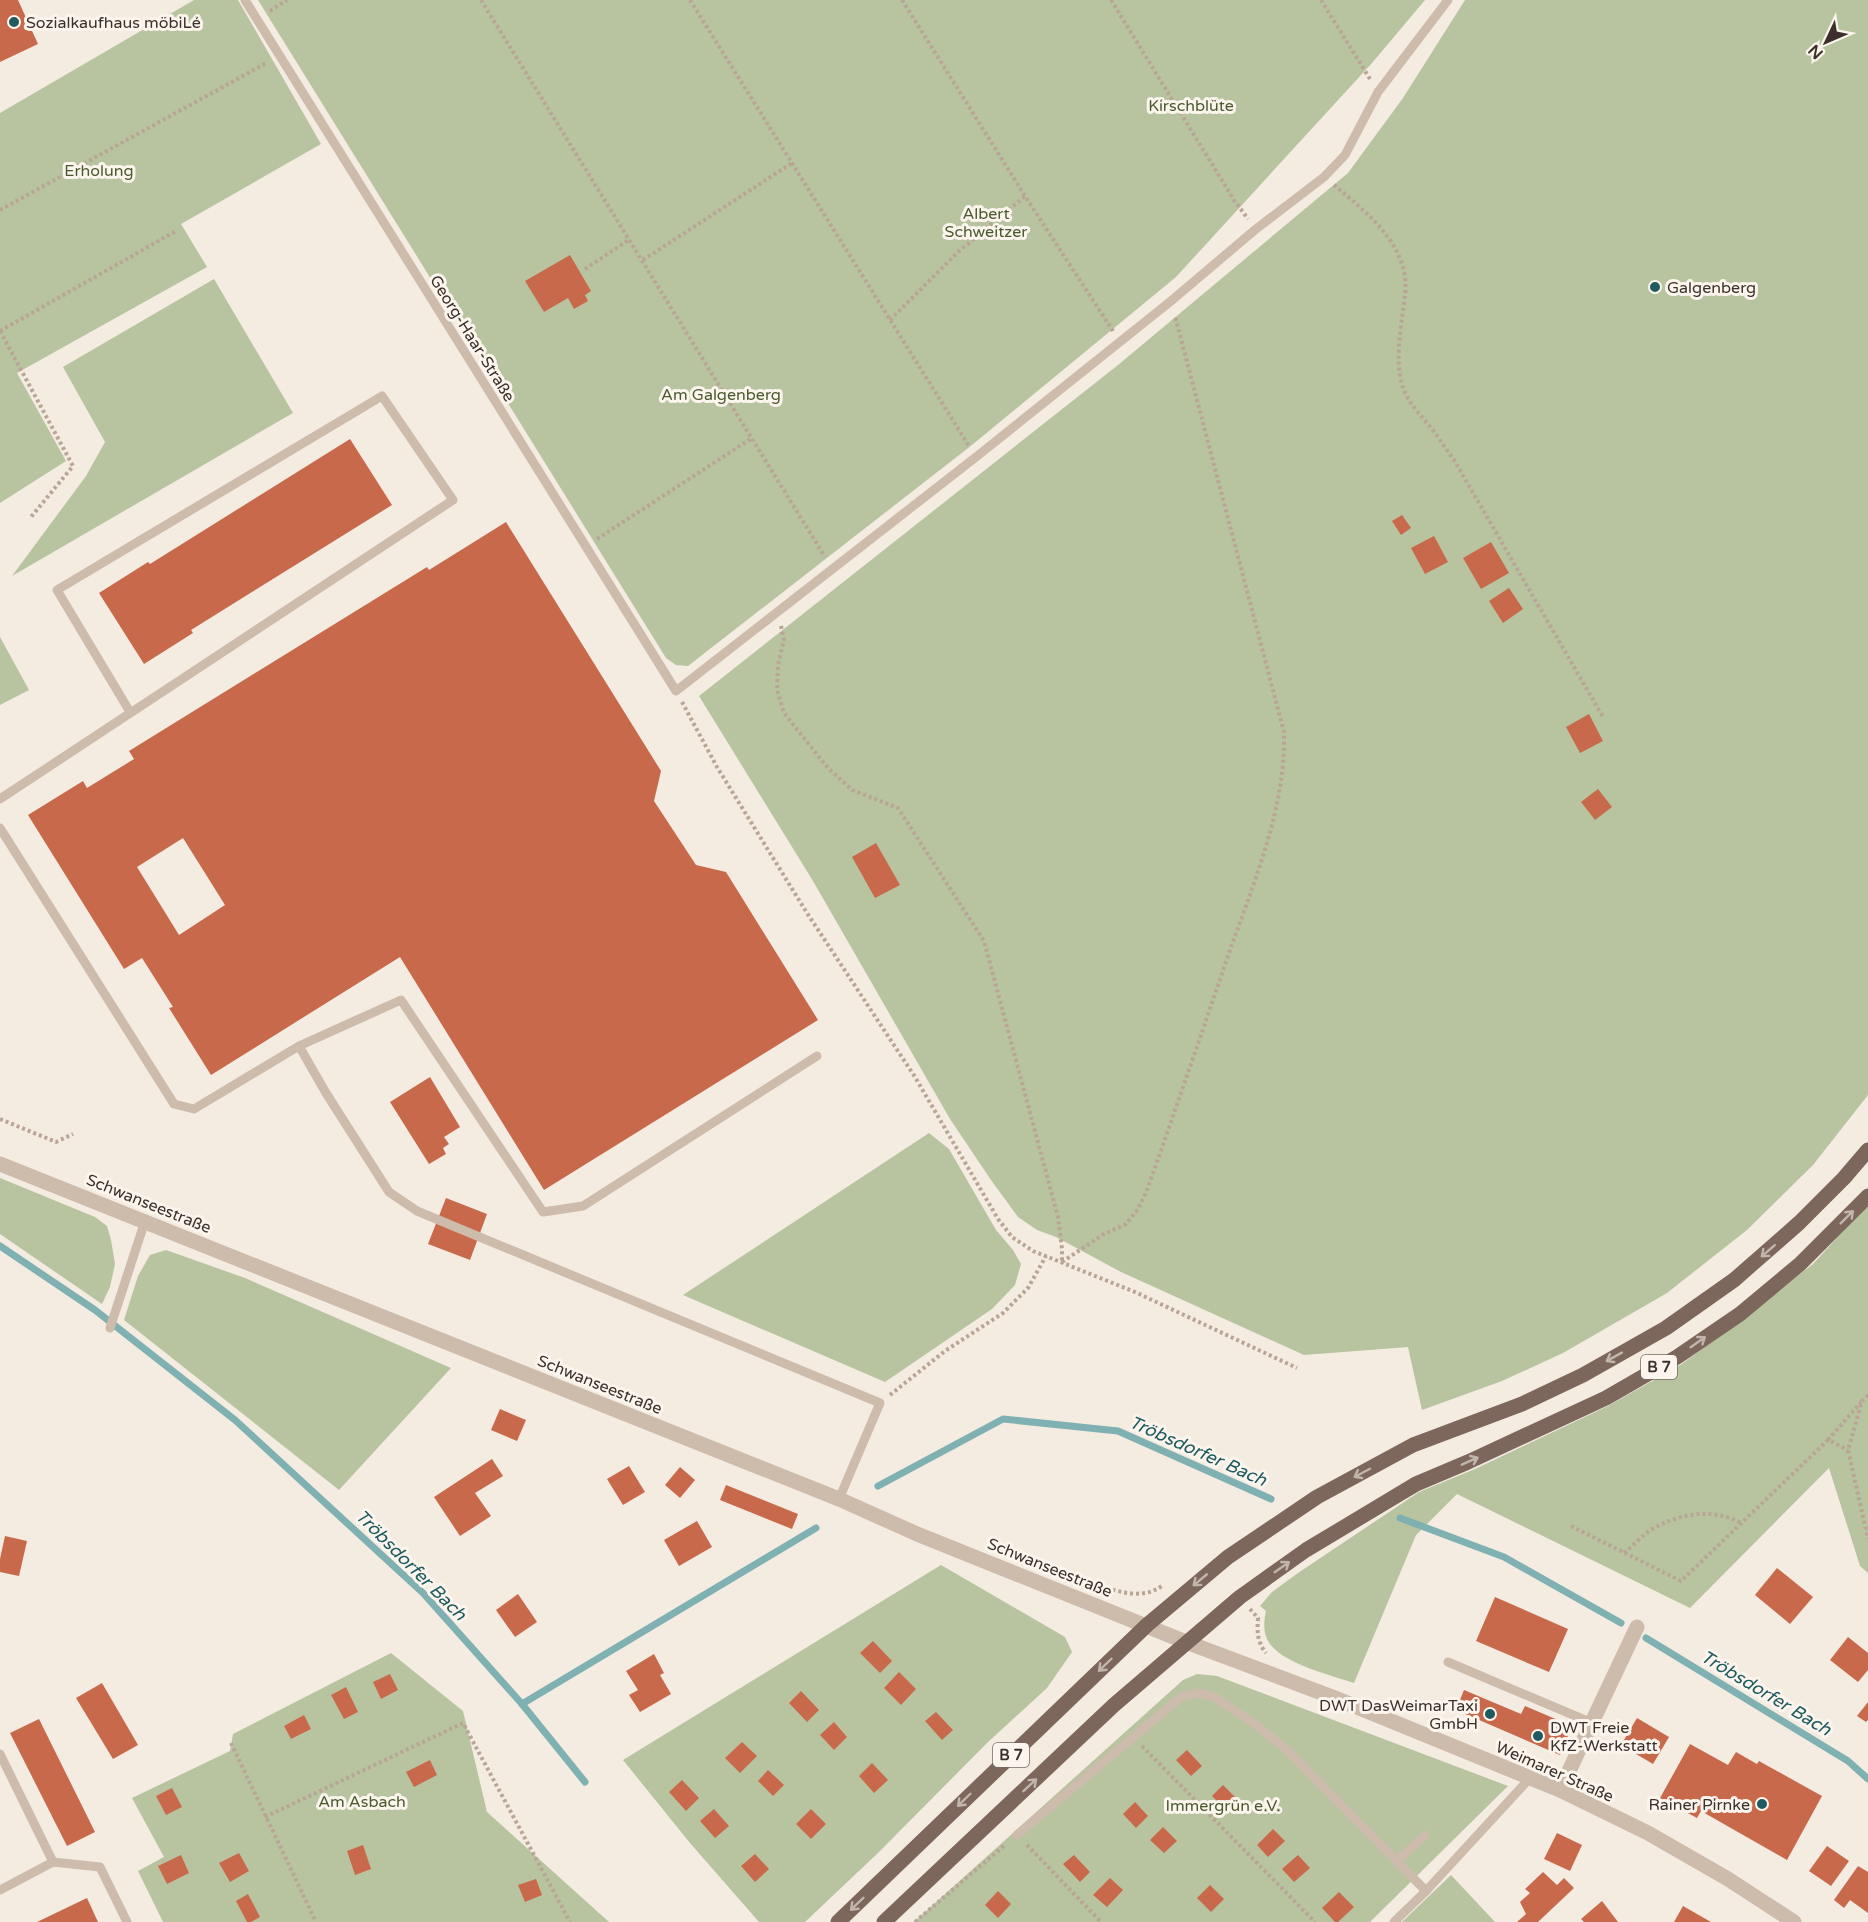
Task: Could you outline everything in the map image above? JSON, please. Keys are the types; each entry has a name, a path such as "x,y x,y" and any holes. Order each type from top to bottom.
{"main road":[{"name":"B 7","path":"838,1922 1147,1625 1228,1557 1317,1497 1413,1445 1522,1404 1583,1375 1666,1328 1734,1280 1791,1230 1844,1178 1868,1150"},
{"name":"B 7","path":"884,1922 1114,1705 1240,1597 1306,1550 1416,1484 1606,1398 1677,1357 1740,1314 1800,1264 1868,1196"}],"street":[{"name":"Schwanseestraße","path":"0,1164 839,1499 917,1534 1186,1642"},
{"path":"1560,1790 1637,1627"},
{"name":"Weimarer Straße","path":"1186,1642 1260,1669 1560,1790 1648,1833 1728,1879 1794,1922"}],"lane":[{"name":"Georg-Haar-Straße","path":"245,0 676,691"},
{"path":"676,691 976,457 1171,301 1256,229 1324,177 1345,155 1378,92 1448,0"},
{"path":"0,799 453,500 382,396 57,590 130,712"},
{"path":"0,828 174,1104 194,1109 299,1046 401,1000 543,1212 582,1206 817,1056"},
{"path":"299,1046 389,1192 417,1211 880,1403 839,1499"},
{"path":"110,1328 145,1221"},
{"path":"1448,1662 1592,1723"},
{"path":"1017,1835 1181,1697 1198,1693 1214,1697 1255,1724 1287,1750 1426,1891"},
{"path":"0,1755 53,1862"},
{"path":"1394,1922 1426,1891 1531,1777"},
{"path":"1396,1861 1425,1835"},
{"path":"0,1890 53,1862 100,1868 127,1922"}],"path":[{"path":"481,0 832,568"},
{"path":"690,0 976,457"},
{"path":"902,0 1120,342"},
{"path":"1111,0 1234,200 1256,229"},
{"path":"1321,0 1378,92"},
{"path":"0,210 279,56"},
{"path":"643,260 792,164"},
{"path":"1324,177 1385,231 1402,265 1406,291 1399,351 1402,383 1414,409 1454,460 1602,717"},
{"path":"890,320 958,252 1025,196"},
{"path":"31,517 73,466 0,331 176,231"},
{"path":"585,269 630,239"},
{"path":"1062,1262 1104,1234 1126,1224 1138,1209 1146,1193 1260,863 1277,806 1285,761 1284,732 1171,301"},
{"path":"586,547 752,438"},
{"path":"773,616 783,628 784,639 778,665 777,690 784,713 828,768 852,790 898,808 984,941 1058,1217 1062,1262"},
{"path":"676,691 757,832 807,913 915,1077 998,1219 1012,1237 1033,1251 1135,1292 1297,1368"},
{"path":"0,1119 56,1142 73,1134"},
{"path":"880,1403 945,1351 1003,1313 1028,1288 1046,1256"},
{"path":"1570,1526 1681,1581 1828,1440 1868,1395"},
{"path":"1862,1401 1848,1450 1868,1539"},
{"path":"1828,1440 1848,1450"},
{"path":"1624,1553 1653,1528 1679,1518 1706,1513 1727,1515 1741,1523"},
{"path":"265,1816 463,1723 570,1922"},
{"path":"1133,1737 1315,1922"},
{"path":"231,1743 316,1922"},
{"path":"915,1922 1017,1835 1101,1922"}],"green space":[{"name":"Erholung","path":"194,0 238,0 321,144 181,224 207,267 17,373 66,461 0,503 0,113"},
{"path":"258,0 1425,0 1372,63 1176,277 972,445 688,666 676,665 666,658"},
{"path":"1465,0 1868,0 1868,1095 1813,1165 1747,1230 1667,1293 1563,1353 1502,1381 1422,1410 1408,1347 1304,1355 1121,1272 1056,1237 1037,1230 1018,1217 950,1119 813,881 699,696 1118,365 1348,173 1403,98"},
{"path":"214,279 293,413 12,576 86,476 105,442 63,367"},
{"path":"0,637 29,690 0,705"},
{"path":"929,1133 949,1149 996,1230 1013,1250 1021,1264 1015,1285 992,1309 885,1382 683,1295"},
{"path":"0,1178 95,1217 107,1226 115,1264 110,1287 102,1304 0,1234"},
{"path":"1868,1204 1868,1573 1860,1566 1829,1468 1690,1608 1457,1494 1416,1535 1354,1683 1293,1661 1282,1655 1267,1639 1264,1621 1266,1611 1260,1606 1272,1592 1298,1573 1419,1492 1475,1469 1608,1406 1682,1364 1813,1264"},
{"path":"166,1250 245,1278 451,1368 339,1490 124,1320 138,1276 150,1255"},
{"path":"941,1565 1065,1637 1072,1652 1047,1688 987,1743 879,1852 805,1922 759,1922 690,1843 623,1760"},
{"name":"Am Asbach","path":"391,1653 463,1711 487,1812 609,1922 163,1922 138,1871 164,1857 132,1798 230,1751 233,1734"},
{"name":"Immergrün e.V.","path":"1197,1674 1217,1676 1508,1786 1370,1922 914,1922 1183,1680"},
{"path":"1451,1875 1495,1922 1402,1922"}],"building":[{"name":"Sozialkaufhaus möbiLé","path":"0,0 18,0 38,44 0,62"},
{"path":"570,255 591,291 585,295 588,301 574,309 568,298 544,312 525,281"},
{"path":"350,439 392,505 191,630 193,633 144,664 99,593 148,562 150,564"},
{"path":"1402,515 1411,528 1401,535 1392,521"},
{"path":"506,522 661,771 654,801 696,865 726,872 818,1020 544,1190 400,957 211,1075 169,1008 173,1007 142,958 124,969 28,815 83,781 87,788 134,759 129,751 427,567 429,570","holes":["183,838 225,905 179,935 137,867"]},
{"path":"1434,536 1448,562 1425,574 1411,548"},
{"path":"1491,542 1509,573 1481,589 1463,558"},
{"path":"1509,588 1523,609 1503,623 1489,601"},
{"path":"1589,714 1603,741 1580,753 1566,727"},
{"path":"1598,789 1612,807 1595,820 1581,802"},
{"path":"876,843 900,885 875,898 852,857"},
{"path":"430,1077 460,1127 444,1137 449,1144 443,1148 446,1154 429,1164 390,1102"},
{"path":"446,1198 487,1214 470,1260 428,1244"},
{"path":"500,1409 526,1420 517,1441 491,1430"},
{"path":"492,1459 503,1476 475,1493 491,1516 460,1536 434,1497"},
{"path":"629,1466 645,1492 623,1505 607,1479"},
{"path":"680,1467 695,1480 680,1498 665,1485"},
{"path":"726,1485 798,1514 792,1529 720,1500"},
{"path":"697,1521 712,1547 679,1566 664,1540"},
{"path":"5,1536 27,1541 19,1576 0,1572"},
{"path":"1777,1568 1813,1597 1790,1624 1755,1595"},
{"path":"518,1594 537,1622 515,1637 496,1610"},
{"path":"1495,1597 1568,1629 1549,1672 1476,1641"},
{"path":"1848,1637 1868,1653 1868,1670 1858,1682 1830,1660"},
{"path":"873,1641 892,1661 880,1673 860,1653"},
{"path":"654,1654 664,1673 660,1675 671,1694 640,1712 629,1695 638,1690 626,1671"},
{"path":"899,1672 916,1689 901,1705 884,1688"},
{"path":"390,1674 398,1690 381,1699 373,1682"},
{"path":"102,1683 138,1745 113,1759 76,1698"},
{"path":"346,1687 358,1712 344,1719 331,1695"},
{"path":"1464,1690 1521,1714 1525,1706 1572,1726 1560,1755 1456,1710"},
{"path":"801,1691 819,1710 807,1722 789,1703"},
{"path":"1868,1702 1868,1720 1866,1722 1857,1716"},
{"path":"936,1712 953,1730 942,1740 925,1721"},
{"path":"304,1715 311,1729 291,1739 284,1726"},
{"path":"1637,1718 1669,1737 1653,1764 1621,1745"},
{"path":"39,1719 95,1832 67,1846 10,1733"},
{"path":"834,1722 847,1737 834,1750 820,1735"},
{"path":"742,1742 757,1756 740,1773 725,1758"},
{"name":"Rainer Pirnke","path":"1690,1744 1728,1765 1736,1752 1757,1764 1759,1761 1822,1796 1787,1860 1701,1811 1697,1818 1660,1798"},
{"path":"1187,1750 1202,1766 1191,1776 1176,1760"},
{"path":"430,1760 437,1775 414,1787 406,1772"},
{"path":"872,1763 888,1780 874,1793 859,1776"},
{"path":"768,1770 784,1785 773,1796 758,1781"},
{"path":"682,1780 699,1798 686,1811 669,1792"},
{"path":"1223,1785 1235,1797 1224,1808 1212,1796"},
{"path":"172,1788 182,1807 166,1815 156,1796"},
{"path":"1135,1802 1148,1816 1136,1828 1123,1814"},
{"path":"714,1809 729,1826 715,1838 700,1821"},
{"path":"811,1809 826,1824 811,1839 796,1824"},
{"path":"1163,1827 1177,1841 1164,1853 1150,1840"},
{"path":"1273,1829 1285,1841 1268,1857 1257,1845"},
{"path":"1557,1833 1582,1845 1570,1871 1544,1859"},
{"path":"363,1845 371,1869 355,1875 347,1851"},
{"path":"1827,1846 1849,1861 1831,1886 1809,1871"},
{"path":"239,1853 249,1871 230,1882 219,1863"},
{"path":"755,1854 769,1869 755,1882 741,1866"},
{"path":"181,1855 189,1873 167,1884 158,1866"},
{"path":"1074,1855 1090,1872 1080,1882 1063,1864"},
{"path":"1298,1855 1310,1868 1294,1882 1282,1869"},
{"path":"1858,1866 1868,1872 1868,1913 1850,1900 1844,1908 1834,1900"},
{"path":"1543,1872 1557,1885 1564,1878 1574,1888 1538,1922 1517,1922 1526,1914 1520,1902 1530,1893 1525,1889"},
{"path":"1110,1878 1123,1890 1107,1907 1093,1895"},
{"path":"536,1879 542,1895 525,1902 518,1885"},
{"path":"1210,1885 1224,1899 1211,1912 1197,1898"},
{"path":"998,1891 1011,1904 998,1918 985,1905"},
{"path":"1339,1892 1354,1907 1338,1922 1335,1922 1322,1908"},
{"path":"248,1894 260,1917 251,1922 247,1922 236,1901"},
{"path":"87,1898 98,1922 37,1922"},
{"path":"1602,1901 1618,1922 1584,1922 1581,1919"},
{"path":"1683,1906 1711,1922 1674,1922"}],"waterway":[{"name":"Tröbsdorfer Bach","path":"0,1246 95,1310 235,1420 423,1593 522,1704 585,1782"},
{"name":"Tröbsdorfer Bach","path":"878,1486 1003,1419 1118,1431 1271,1499"},
{"name":"Tröbsdorfer Bach","path":"1400,1518 1504,1557 1621,1623"},
{"name":"Tröbsdorfer Bach","path":"522,1704 816,1528"},
{"name":"Tröbsdorfer Bach","path":"1646,1638 1848,1761 1868,1779"}],"place":[{"name":"Sozialkaufhaus möbiLé","path":"14,22"},
{"name":"Galgenberg","path":"1655,287"},
{"name":"DWT DasWeimarTaxi GmbH","path":"1490,1714"},
{"name":"DWT Freie KfZ-Werkstatt","path":"1538,1736"},
{"name":"Rainer Pirnke","path":"1762,1804"}],"park label":[{"name":"Kirschblüte","path":"1191,105"},
{"name":"Albert Schweitzer","path":"986,222"},
{"name":"Am Galgenberg","path":"721,394"}]}
